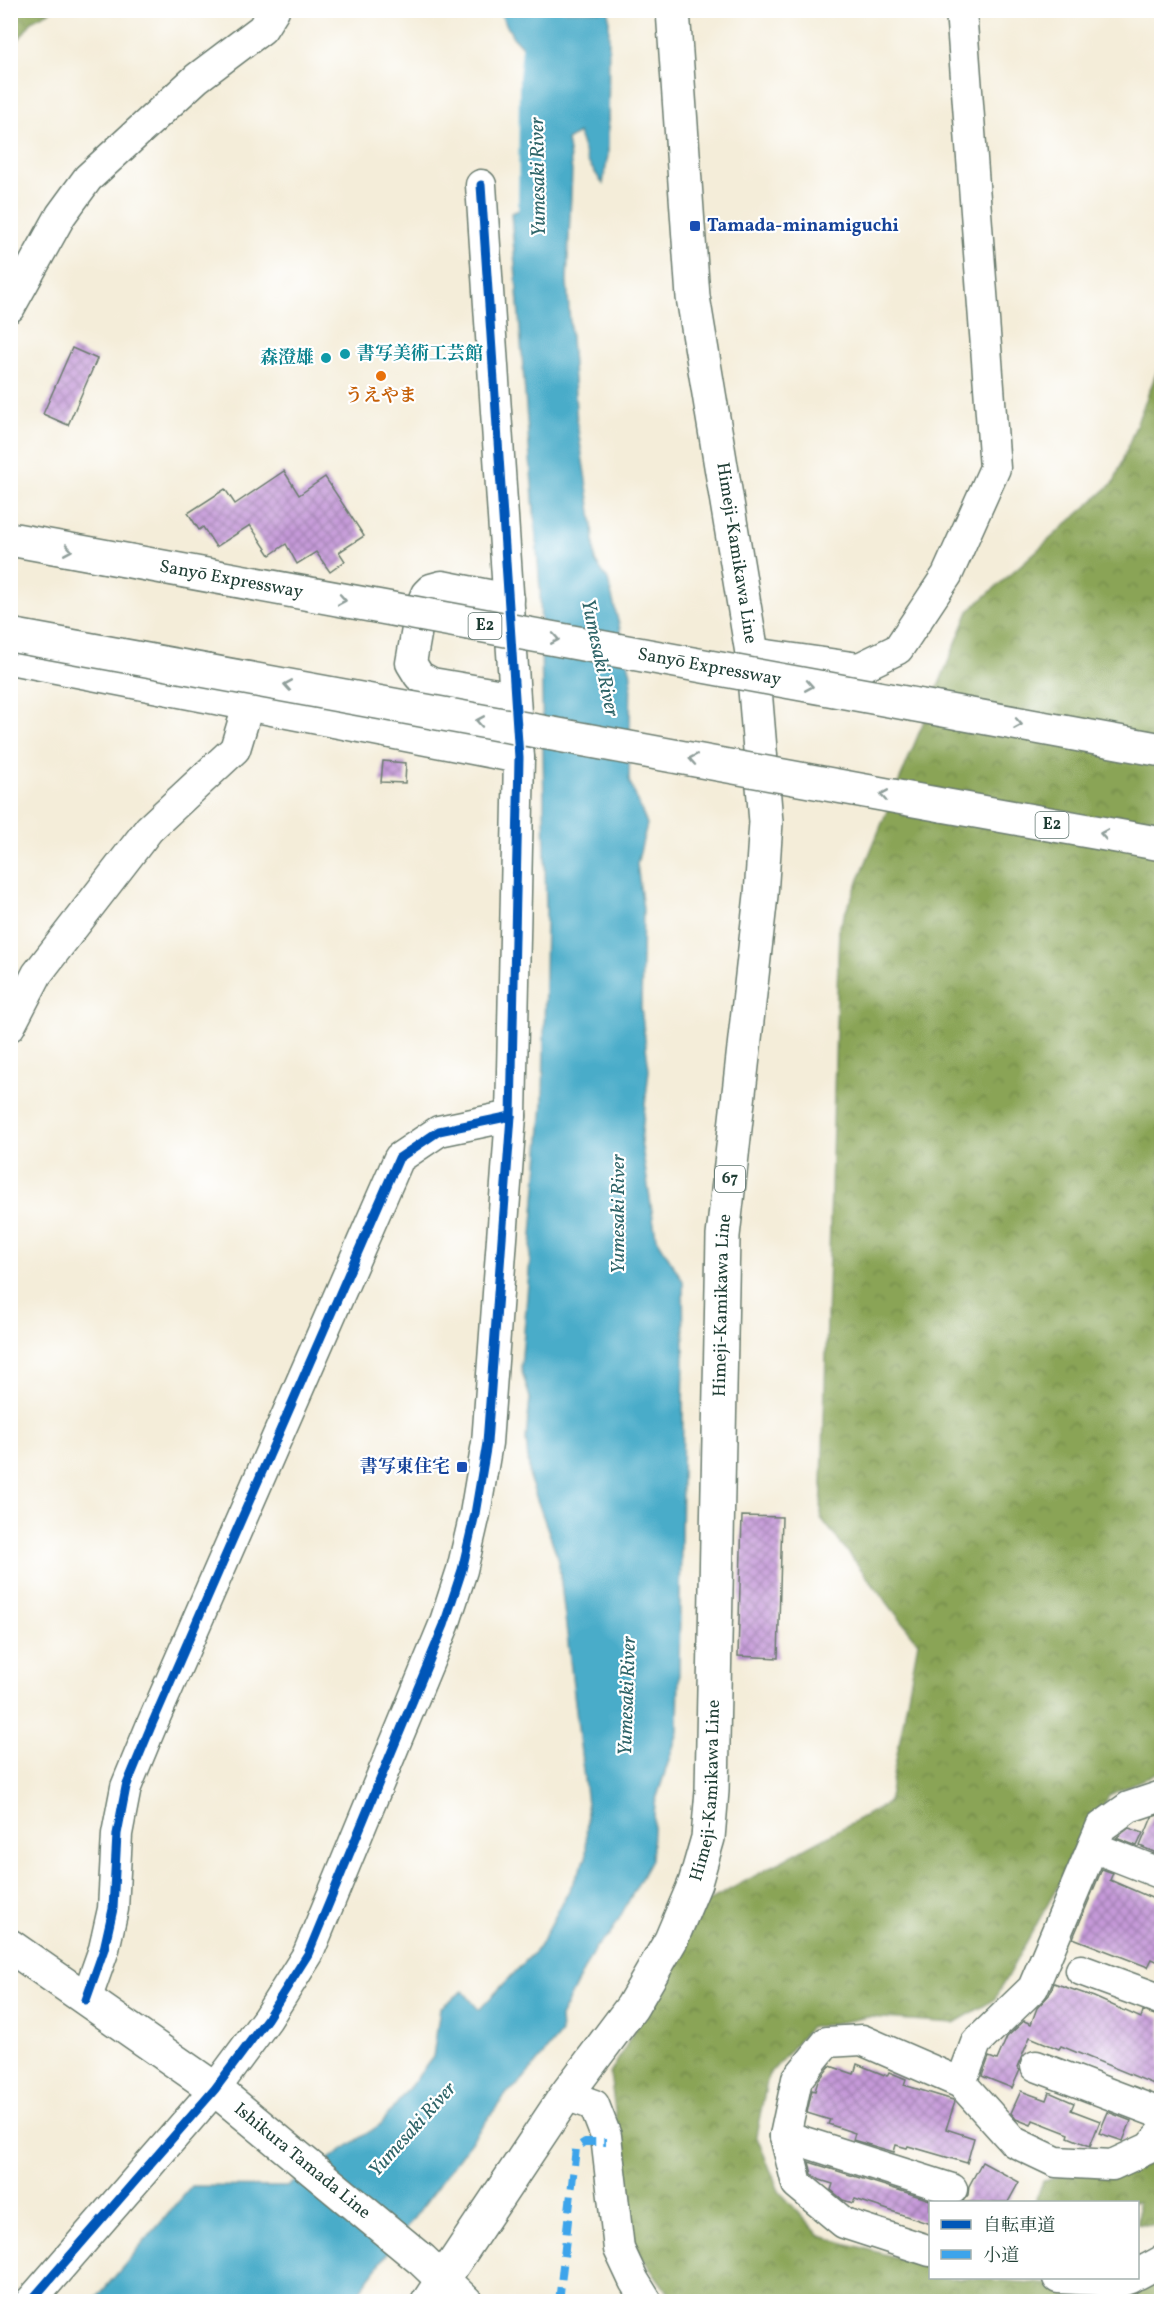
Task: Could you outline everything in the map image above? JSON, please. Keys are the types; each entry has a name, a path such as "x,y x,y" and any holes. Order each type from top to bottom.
{"main road":[{"name":"Himeji-Kamikawa Line","path":"431,2280 632,2007 671,1940 695,1882 708,1838 712,1791 723,1236 763,878 766,822 752,653 693,297 673,10"},
{"name":"Sanyō Expressway","path":"10,540 1161,750"},
{"name":"E2","path":"10,634 1161,844"},
{"name":"Ishikura Tamada Line","path":"10,1946 224,2096 431,2280 466,2301"}],"street":[{"path":"10,308 61,214 88,178 197,78 262,29 274,10"},
{"path":"752,653 859,668 898,649 947,575 995,468 961,10"},
{"path":"30,2301 224,2096 267,2019 309,1954 444,1625 462,1570 475,1514 487,1443 511,1116 519,758 481,185"},
{"path":"508,599 442,586 431,589 426,594 422,606 411,663 419,676 432,683 514,697"},
{"path":"10,659 519,758"},
{"path":"10,1026 37,974 149,829 235,749 248,706"},
{"path":"86,2000 104,1949 113,1909 117,1834 126,1787 399,1158 440,1131 511,1116"},
{"path":"962,2083 976,2043 1033,1988 1101,1827 1129,1806 1161,1796"},
{"path":"1093,1847 1161,1874"},
{"path":"1081,1970 1161,2000"},
{"path":"929,2251 844,2223 796,2184 785,2136 797,2079 827,2042 862,2040 962,2083 1014,2142 1056,2162 1112,2165 1149,2148 1161,2133"},
{"path":"1036,2066 1161,2114"},
{"path":"566,2095 594,2105 606,2136 620,2249 647,2301"},
{"path":"785,2136 952,2189"},
{"path":"1139,2273 1161,2261"},
{"path":"1090,2279 1121,2281 1126,2279"}],"green space":[{"path":"11,10 51,11 33,20 11,50"},
{"path":"1161,361 1161,1771 1109,1795 994,2000 954,2023 868,2017 809,2028 768,2076 756,2135 779,2191 820,2236 929,2267 929,2279 981,2279 1139,2291 1161,2275 1161,2301 674,2301 633,2245 610,2074 707,1902 888,1803 918,1642 821,1518 839,928 969,611 1114,482"},
{"path":"1161,2130 1161,2220 1154,2226 1139,2224 1139,2201 1035,2201 1043,2181 1132,2156"}],"water":[{"path":"499,11 609,11 608,155 603,184 587,161 578,133 567,140 572,171 567,281 577,423 593,525 595,561 608,580 631,674 629,780 647,824 637,864 643,909 641,1008 649,1070 641,1141 656,1237 683,1281 678,1732 655,1803 651,1860 610,1935 595,1948 560,2017 561,2033 520,2083 507,2093 352,2301 93,2302 192,2186 287,2187 381,2124 433,2057 440,2008 463,1991 479,2010 539,1947 586,1858 587,1804 558,1558 530,1480 526,1439 530,1398 521,1368 543,1103 546,914 540,588 511,213 525,208 531,199 540,164 537,63 513,37"}],"building":[{"path":"72,348 97,359 68,425 43,414"},
{"path":"284,471 299,495 325,477 364,536 339,552 345,561 330,572 316,552 297,564 286,544 270,555 250,525 216,547 203,527 199,530 188,513 225,489 235,504"},
{"path":"383,761 406,763 405,783 381,782"},
{"path":"742,1516 782,1517 778,1658 738,1656"},
{"path":"1161,1814 1161,1855 1140,1846 1152,1817"},
{"path":"1129,1828 1143,1833 1137,1846 1116,1838"},
{"path":"1102,1869 1113,1873 1110,1880 1161,1902 1161,1963 1152,1959 1148,1967 1073,1938"},
{"path":"1054,1983 1094,1997 1141,2018 1143,2011 1161,2017 1161,2087 1061,2046 1059,2049 1030,2037 1017,2068 1020,2070 1012,2088 982,2076 989,2057 997,2060 1007,2037 1024,2021 1031,2024 1037,2008 1049,1995"},
{"path":"857,2064 887,2076 889,2072 906,2079 904,2085 953,2100 955,2102 946,2129 974,2138 967,2163 908,2146 907,2148 896,2145 894,2152 853,2140 855,2133 828,2124 830,2120 807,2113 812,2090 815,2091 818,2081 830,2066 854,2074"},
{"path":"1021,2091 1046,2100 1049,2092 1074,2103 1071,2110 1100,2121 1090,2146 1068,2137 1069,2134 1033,2120 1031,2125 1016,2119 1011,2113"},
{"path":"1108,2112 1131,2121 1123,2141 1099,2133"},
{"path":"809,2162 930,2200 929,2224 855,2199 853,2203 843,2200 831,2190 833,2184 820,2180 812,2174"},
{"path":"982,2162 1019,2182 1009,2201 963,2201 968,2195 969,2186"}],"waterway":[{"name":"Yumesaki River","path":"537,225 538,79 545,10"}],"marked path":[{"path":"559,2302 576,2148 585,2142 606,2142"}],"cycle path":[{"path":"30,2302 215,2089 267,2019 308,1954 444,1625 462,1570 475,1514 487,1443 511,1116 519,758 481,185"},
{"path":"86,2000 104,1949 113,1909 117,1834 126,1787 399,1158 439,1131 511,1116"}],"place":[{"name":"Tamada-minamiguchi","path":"695,226"},
{"name":"書写美術工芸館","path":"345,354"},
{"name":"森澄雄","path":"326,358"},
{"name":"うえやま","path":"381,376"},
{"name":"書写東住宅","path":"462,1467"}]}
